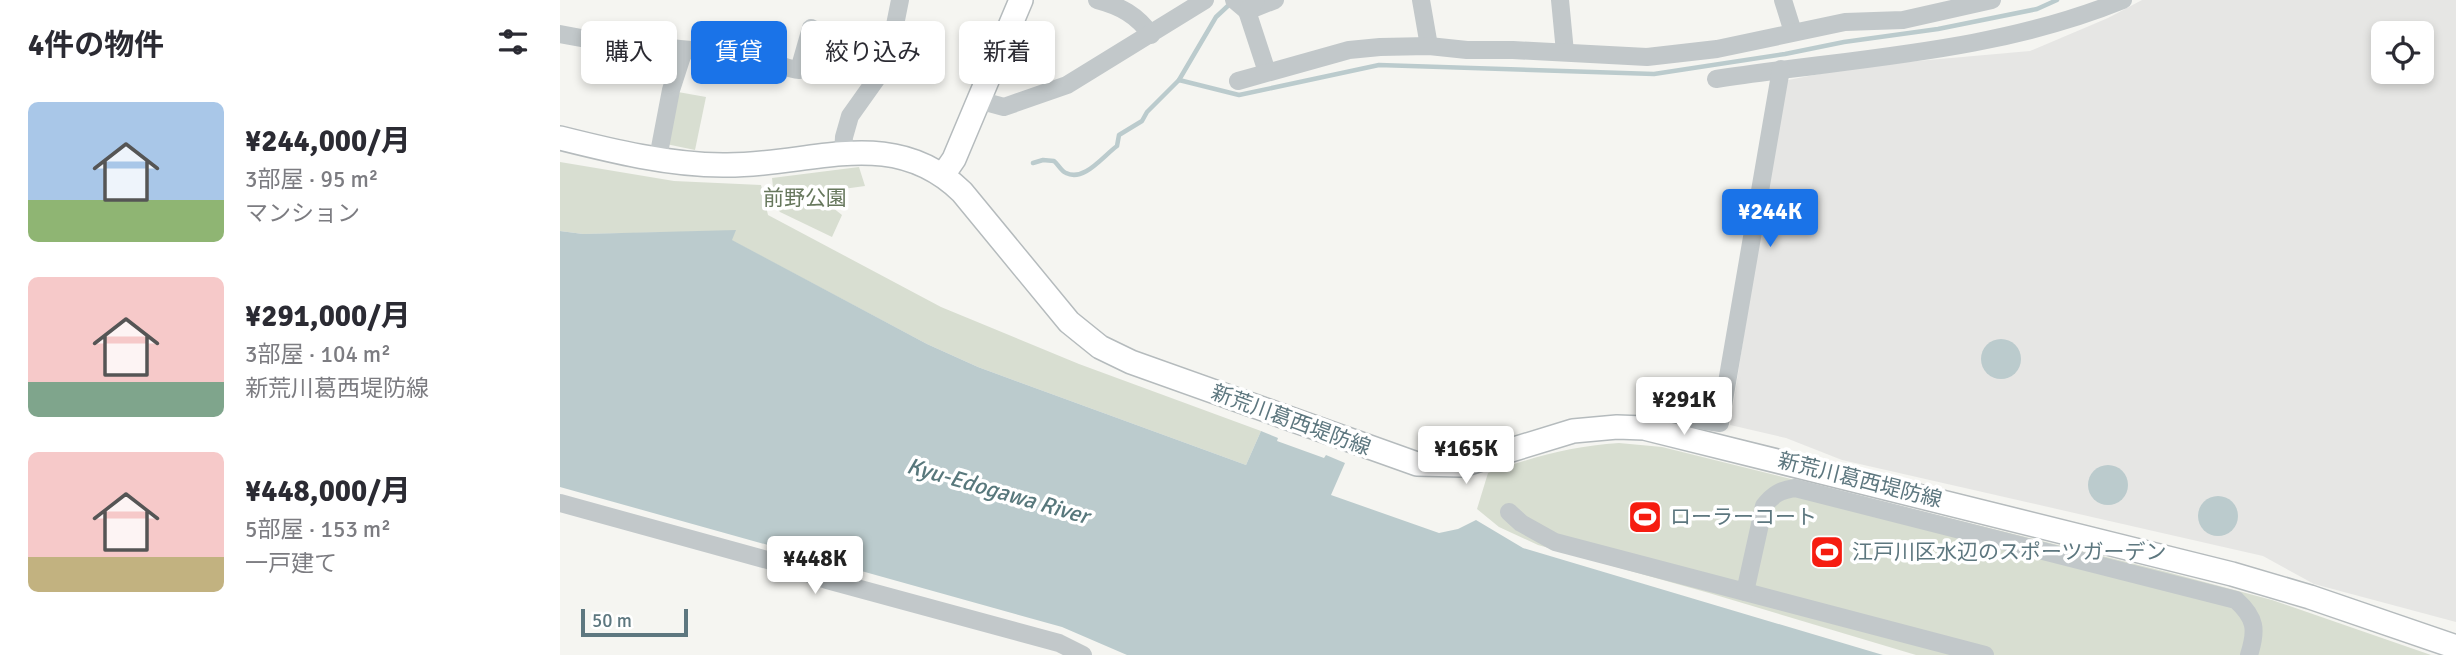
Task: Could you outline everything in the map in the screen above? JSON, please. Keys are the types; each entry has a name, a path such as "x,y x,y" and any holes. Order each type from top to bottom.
{"main road":[{"path":"943,175 954,159 1021,0"},
{"name":"新荒川葛西堤防線","path":"560,138 658,158 726,166 843,153 886,153 919,162 943,175 973,205 1069,322 1100,348 1131,362 1424,465 1462,465 1573,431 1617,427 1644,428 2232,574 2456,647"}],"street":[{"path":"843,153 850,116 877,78 890,50 900,0"},
{"path":"1097,0 1127,10 1151,35"},
{"path":"978,100 1004,107 1067,86 1205,0"},
{"path":"1267,72 1246,4 1275,0"},
{"path":"1421,0 1429,46"},
{"path":"1560,0 1566,52"},
{"path":"1783,0 1793,32"},
{"path":"1238,82 1349,50 1429,46 1647,57 1768,40 1845,22 1903,20 1970,2 1992,0"},
{"path":"1716,79 1922,52 2006,37 2123,0"},
{"path":"560,34 592,40 607,34 636,36 663,47 733,53 776,62 792,71 799,70 801,63"},
{"path":"658,158 671,90 684,50"},
{"path":"1644,428 1666,418 1678,417 1720,423 1781,69"},
{"path":"1745,592 1764,506 1782,490 1795,488 2236,600 2248,610 2254,626 2254,639 2249,655"},
{"path":"560,503 1059,643 1083,655"},
{"path":"1509,512 1521,523 1555,542 1985,655"}],"shaded area":[{"path":"2142,0 2456,0 2456,622 2314,584 2263,556 1842,460 1786,438 1730,425 1783,81 1861,66 2030,51 2108,18"}],"green space":[{"path":"678,92 706,97 695,150 666,144"},
{"path":"560,162 674,181 761,185 768,215 941,307 1079,364 1261,431 1246,465 978,367 927,344 731,240 735,231 583,234 560,231"},
{"name":"前野公園","path":"859,167 865,186 836,190 828,204 842,215 832,237 780,212 775,206 772,178"},
{"name":"江戸川区水辺のスポーツガーデン","path":"1619,443 1662,447 2167,572 2272,600 2431,655 1916,655 1538,545 1499,527 1477,509 1488,473 1552,453"}],"water":[{"name":"Kyu-Edogawa River","path":"736,230 732,240 927,344 978,367 1246,465 1261,431 1278,438 1277,441 1345,463 1331,495 1439,533 1458,529 1476,520 1523,548 1883,655 1127,655 1062,627 560,487 560,231 583,234"},
{"path":"2001,339 2009,340 2015,345 2020,351 2020,367 2015,373 2009,378 2001,379 1993,378 1987,373 1982,367 1981,359 1982,351 1987,345 1993,340"},
{"path":"2108,465 2116,466 2122,471 2127,477 2127,493 2122,499 2116,504 2108,505 2100,504 2094,499 2089,493 2088,485 2089,477 2094,471 2100,466"},
{"path":"2218,496 2226,497 2232,502 2237,508 2237,524 2232,530 2226,535 2218,536 2210,535 2204,530 2199,524 2198,516 2199,508 2204,502 2210,497"}],"waterway":[{"path":"1033,163 1054,161 1064,172 1073,175 1086,171 1117,146 1119,135 1142,121 1147,112 1179,80 1239,95 1379,65 1654,74 1938,29 2037,9 2057,0"},
{"path":"1179,80 1216,17 1231,3"}],"place":[{"name":"ローラーコート","path":"1645,517"},
{"name":"江戸川区水辺のスポーツガーデン","path":"1827,552"}]}
